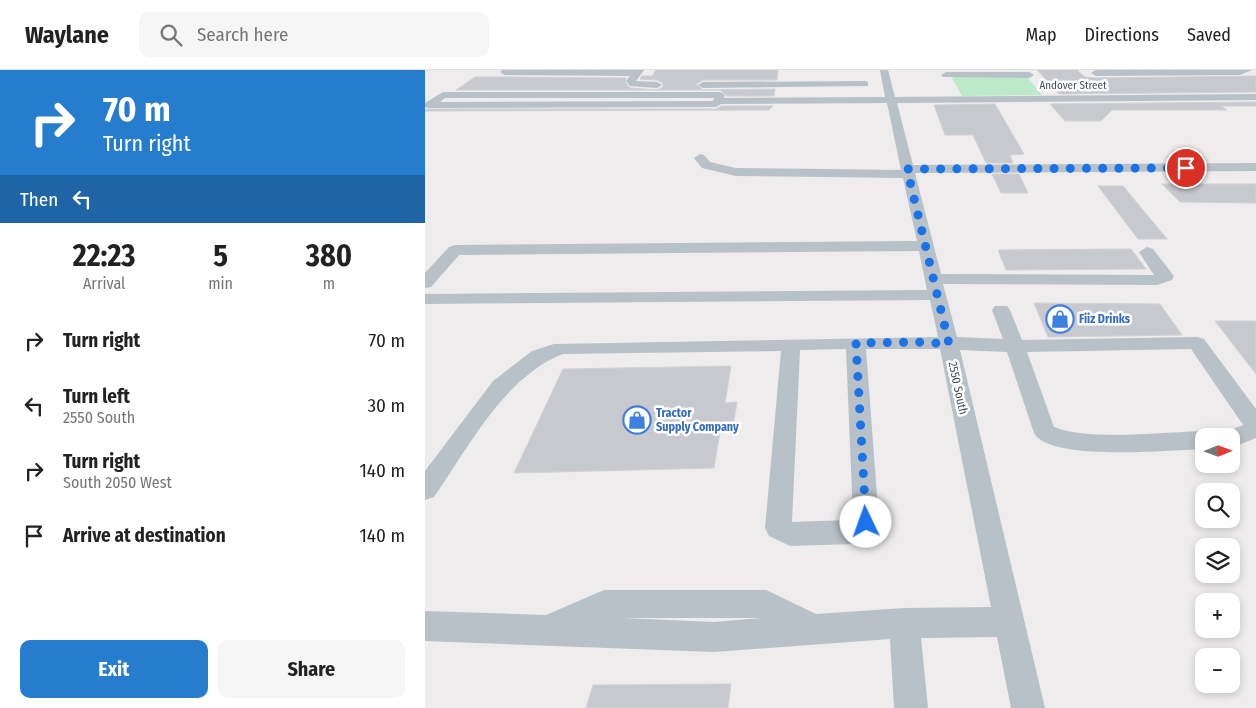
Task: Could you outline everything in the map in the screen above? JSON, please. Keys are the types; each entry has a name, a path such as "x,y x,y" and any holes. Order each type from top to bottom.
{"street":[{"path":"1125,97 1096,73 1240,72 1248,70"},
{"path":"497,78 639,71"},
{"path":"639,71 631,81 633,84 885,77"},
{"path":"957,98 945,73 1032,79 1047,98"},
{"path":"791,74 800,77 885,77"},
{"name":"2550 South","path":"885,77 949,344 1028,708"},
{"path":"720,95 718,101 716,104 429,105 443,96 720,95"},
{"name":"Andover Street","path":"718,101 890,98 1256,97"},
{"path":"699,158 706,165 736,172 1256,167"},
{"path":"425,283 455,250 925,246"},
{"path":"425,299 935,287 1157,280 1166,276 1147,252"},
{"path":"1001,310 1045,433 1052,438 1082,443 1195,440"},
{"path":"425,490 500,386 539,356 561,348 917,342 1015,346 1197,343 1256,428 1240,435"},
{"path":"791,344 778,528 790,534 855,532 866,522 856,343"},
{"path":"425,626 714,637 904,623 1009,622"},
{"path":"904,623 911,708"}],"green space":[{"path":"951,76 1026,76 1042,95 962,96"}],"building":[{"path":"656,70 778,70 777,80 703,80 696,84 703,90 657,90 663,87 663,83 657,80 640,79 642,76 652,76"},
{"path":"1037,70 1077,70 1085,77 1096,78 1256,76 1256,92 1059,94"},
{"path":"475,77 505,77 626,78 625,82 630,88 657,90 456,90"},
{"path":"775,89 774,96 727,96 720,90 703,90"},
{"path":"1256,102 1256,106 1221,106 1227,110 1112,110 1101,121 1065,121 1050,104"},
{"path":"995,104 1024,154 1010,155 1013,163 986,163 973,135 945,135 934,105"},
{"path":"722,106 773,106 769,110 425,111 427,109 716,109"},
{"path":"992,174 1019,174 1028,193 1001,193"},
{"path":"1162,184 1256,184 1256,203 1180,202"},
{"path":"1098,186 1123,186 1167,239 1138,239"},
{"path":"1131,249 1146,269 1006,270 998,250"},
{"path":"1034,303 1160,304 1182,335 1048,337"},
{"path":"1215,321 1256,321 1256,374"},
{"name":"Tractor Supply Company","path":"731,366 725,403 737,402 733,426 721,426 714,468 514,473 563,369"},
{"path":"731,684 728,708 586,708 593,685"}],"place":[{"name":"Fiiz Drinks","path":"1060,319"},
{"name":"Tractor Supply Company","path":"637,420"}],"route":[{"path":"866,522 856,343 917,342 949,344 907,169 1186,168"}]}
